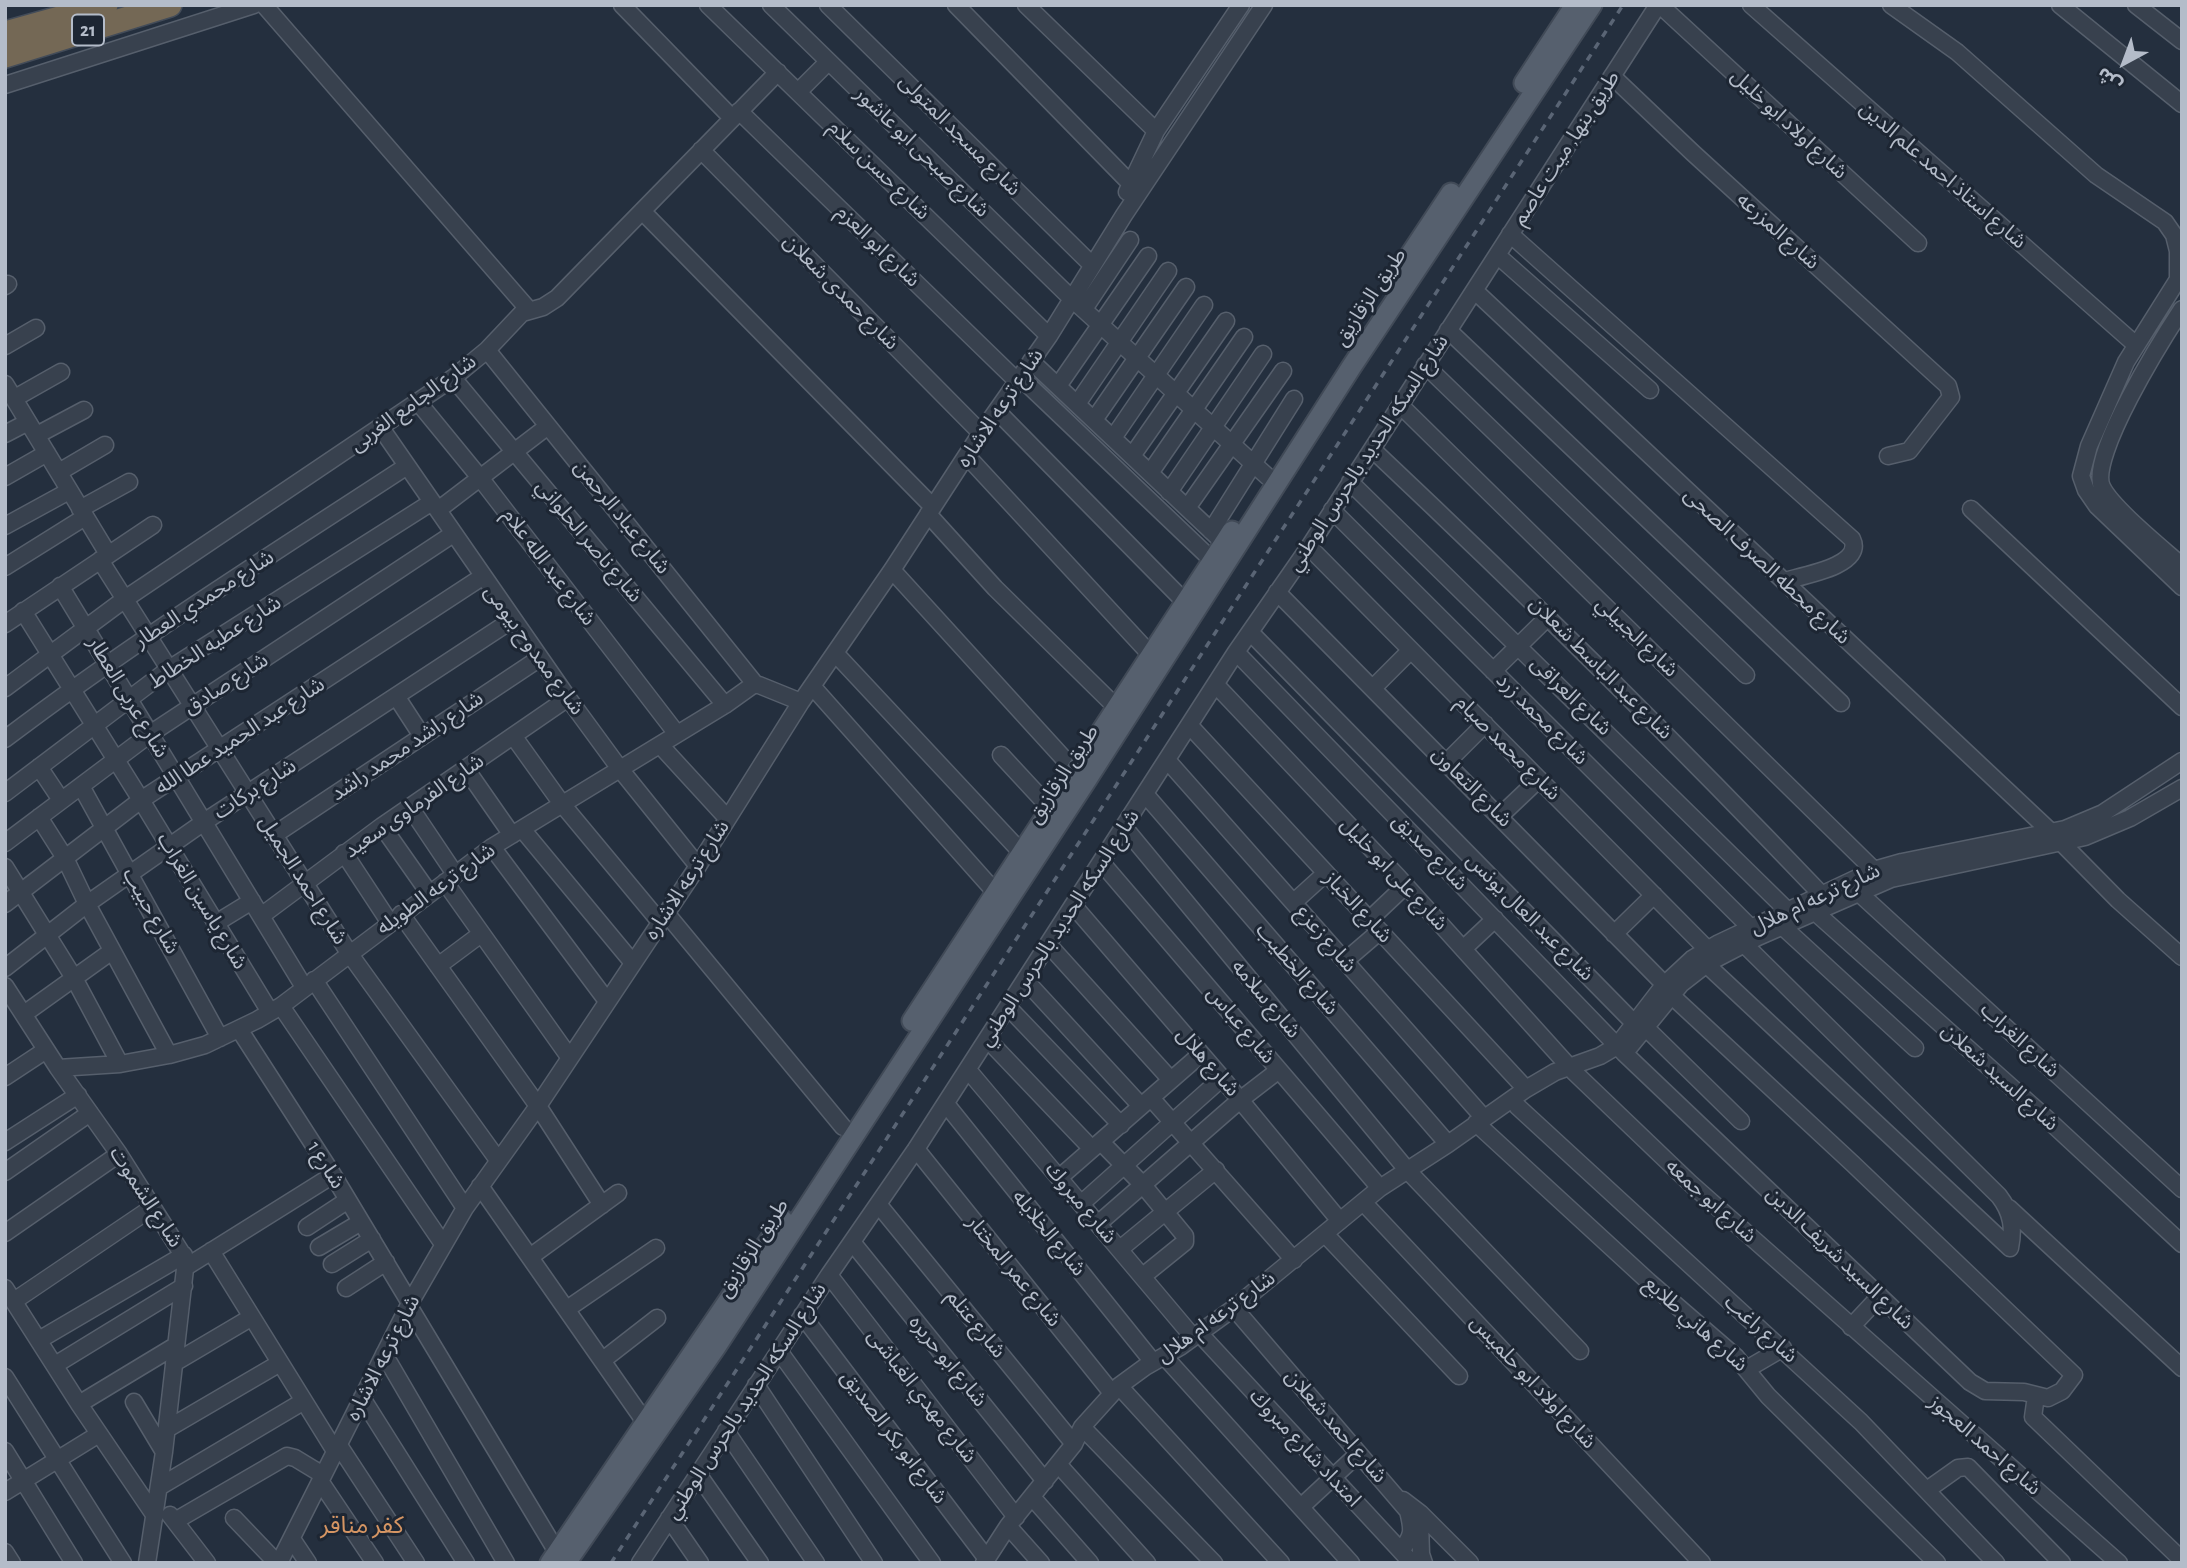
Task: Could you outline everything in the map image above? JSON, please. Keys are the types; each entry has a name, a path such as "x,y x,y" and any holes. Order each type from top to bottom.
{"highway":[{"name":"21","path":"5,33 106,5"},
{"name":"21","path":"5,56 170,5"}],"main road":[{"name":"طريق الزقازيق","path":"558,1559 638,1460 677,1389 844,1127 891,1066 996,893 1184,601 1213,567 1218,537 1575,5"},
{"name":"طريق الزقازيق","path":"558,1559 645,1422 677,1389 891,1066 1213,567 1352,366 1592,5"},
{"path":"580,1563 640,1470 638,1460"}],"street":[{"path":"5,85 254,5"},
{"path":"264,5 529,310"},
{"name":"شارع ابو العزم","path":"622,5 1213,567"},
{"name":"شارع حسن سلام","path":"709,5 1049,336"},
{"name":"شارع صبحى ابو عاشور","path":"771,5 1078,304 1261,471"},
{"name":"شارع مسجد المتولى","path":"828,5 1092,265"},
{"path":"956,5 1131,184"},
{"path":"1026,5 1156,131"},
{"name":"شارع ترعه الاشاره","path":"1124,215 1131,184 1156,131 1241,5"},
{"name":"شارع ترعه الاشاره","path":"278,1563 443,1244 698,866 801,702 892,570 981,433 1049,336 1078,304 1092,265 1264,5"},
{"name":"طريق بنها, ميت عاصم","path":"1475,291 1659,5"},
{"name":"شارع اولاد ابو خليل","path":"1659,5 1918,243"},
{"name":"شارع استاذ احمد علم الدين","path":"1751,5 2136,345"},
{"path":"1891,5 1957,52 2096,175 2165,222 2174,235 2180,276 2136,345 2089,446 2081,476 2086,490 2097,506 2182,587"},
{"path":"2060,5 2182,104"},
{"path":"2136,5 2182,41"},
{"path":"799,92 828,61"},
{"name":"شارع الجامع الغربى","path":"5,688 125,599 453,378 487,350 522,313 543,307 558,298 778,72"},
{"name":"شارع المزرعه","path":"1612,76 1951,390 1951,397 1917,442 1902,454 1888,456"},
{"name":"شارع حمدى شعلان","path":"701,150 981,433"},
{"path":"642,211 931,511 1021,614 1116,707"},
{"path":"1510,234 1855,544 1854,552 1844,562 1784,581"},
{"path":"1078,304 1130,240"},
{"path":"1497,255 1650,390"},
{"path":"1058,386 1148,256"},
{"path":"1077,404 1168,271"},
{"path":"1094,420 1186,287"},
{"name":"شارع محطه الصرف الصحى","path":"1475,291 2055,836 2118,900 2182,957"},
{"name":"شارع السكه الحديد بالحرس الوطني","path":"648,1559 669,1518 802,1315 946,1104 1236,652 1309,547 1475,291"},
{"path":"1113,438 1204,305"},
{"path":"2182,309 2146,368 2124,411 2103,458 2100,478 2102,486 2113,501 2182,566"},
{"path":"1132,456 1226,321"},
{"path":"5,346 36,328"},
{"path":"1448,330 1841,703"},
{"path":"1150,473 1244,337"},
{"name":"شارع عباد الرحمن","path":"487,350 756,685"},
{"path":"1169,492 1263,354"},
{"path":"1031,361 1218,537"},
{"path":"1425,365 1746,675"},
{"path":"1187,508 1283,371"},
{"path":"15,398 61,372"},
{"name":"شارع ناصر الحلواني","path":"453,378 724,705"},
{"name":"شارع احمد الجميل","path":"5,384 83,513 125,599 274,835 349,953 498,1160"},
{"path":"1261,471 1294,399"},
{"name":"شارع عبد الله علام","path":"418,401 677,734"},
{"name":"شارع الجبيلي","path":"1400,404 1874,870"},
{"path":"5,433 33,429 84,410"},
{"path":"997,411 1184,601"},
{"name":"شارع عطيه الخطاط","path":"5,793 169,669 481,479 548,426"},
{"name":"شارع ممدوح بيومى","path":"381,428 568,698 620,769 698,866"},
{"path":"59,472 105,445"},
{"name":"شارع عبد الباسط شعلان","path":"1372,449 1691,758 1822,895"},
{"path":"5,477 47,453"},
{"path":"967,456 1150,654"},
{"name":"شارع محمدي العطار","path":"5,740 148,635 407,466"},
{"path":"5,567 129,482"},
{"name":"شارع العراقى","path":"1350,482 1518,645 1915,1048"},
{"path":"5,526 69,491"},
{"path":"1970,509 2182,707"},
{"name":"شارع محمد زرد","path":"1332,510 1751,928"},
{"path":"5,624 153,524"},
{"name":"شارع صادق","path":"5,844 150,734 453,534"},
{"name":"شارع محمد صيام","path":"1309,547 1654,895 1707,956 2010,1248 2013,1234 2007,1206"},
{"path":"892,570 1076,772"},
{"name":"شارع عبد الحميد عطا الله","path":"5,904 141,800 482,577"},
{"name":"شارع عربى العطار","path":"60,586 261,916 466,1208"},
{"name":"شارع التعاون","path":"1277,592 1447,762 1669,991 2074,1375"},
{"name":"شارع ياسين الغراب","path":"23,611 216,923 443,1244"},
{"path":"1493,671 1548,617"},
{"name":"شارع بركات","path":"5,968 87,904 204,822 512,620"},
{"name":"شارع عبد العال يونس","path":"1250,632 1589,976 1741,1121"},
{"path":"1373,688 1411,650"},
{"name":"شارع صديق","path":"1236,652 1621,1049"},
{"path":"835,653 1022,853"},
{"name":"شارع راشد محمد راشد","path":"274,835 540,658"},
{"path":"756,685 801,702"},
{"name":"شارع ترعه الطويله","path":"58,1068 120,1064 169,1055 239,1029 275,1009 492,847 756,685"},
{"name":"شارع على ابو خليل","path":"1216,685 1406,885 1571,1069"},
{"path":"813,686 996,893"},
{"path":"396,696 422,736"},
{"name":"شارع الفرماوى سعيد","path":"261,916 382,826 568,698"},
{"path":"1447,762 1485,724"},
{"name":"شارع الخباز","path":"1190,726 1525,1089"},
{"path":"1325,744 1342,726"},
{"path":"514,737 562,804 844,1127"},
{"path":"660,745 727,818"},
{"path":"1001,755 1051,809"},
{"name":"شارع زعزع","path":"1167,760 1484,1118"},
{"name":"شارع ترعه ام هلال","path":"1707,956 1751,928 1815,912 1858,892 1906,875 2055,836 2096,817 2182,761"},
{"path":"39,767 61,800"},
{"path":"466,769 517,832 633,963"},
{"path":"1500,816 1539,779"},
{"name":"شارع حبيب","path":"81,786 220,1038"},
{"name":"شارع ترعه ام هلال","path":"2055,836 2085,837 2122,822 2182,788"},
{"name":"شارع الخطيب","path":"1145,793 1448,1144"},
{"path":"410,807 481,934 570,1058"},
{"path":"39,817 65,858 169,1055"},
{"path":"382,826 429,893"},
{"name":"شارع سلامه","path":"1124,827 1408,1171 1580,1351"},
{"path":"492,847 607,1001"},
{"name":"شارع ترعه ام هلال","path":"989,1560 1012,1522 1074,1444 1082,1427 1115,1390 1234,1308 1380,1188 1525,1089 1571,1069 1607,1062 1669,991 1692,959 1744,944 1822,895 1874,870 1902,862 2001,849"},
{"path":"344,853 396,919 438,966 538,1106 602,1205"},
{"name":"شارع عباس","path":"1101,862 1380,1188"},
{"path":"5,867 74,978 120,1064"},
{"path":"1293,902 1326,873"},
{"path":"1345,961 1406,885"},
{"name":"شارع الغراب","path":"1858,892 2182,1189"},
{"path":"1614,934 1654,895"},
{"path":"216,923 252,901"},
{"name":"شارع هلال","path":"1073,905 1222,1078 1339,1221"},
{"name":"شارع السيد شعلان","path":"1815,912 2046,1118 2182,1244"},
{"path":"1464,949 1495,919"},
{"path":"1514,939 1533,920"},
{"path":"438,966 481,934"},
{"path":"1048,944 1171,1080"},
{"path":"1744,944 2007,1206 2182,1368"},
{"path":"16,1011 74,978 112,951"},
{"path":"1569,994 1589,976"},
{"path":"1025,980 1146,1102 1172,1121 1293,1259"},
{"name":"شارع الشموت","path":"5,986 16,1011 119,1154 185,1261 167,1429 147,1563"},
{"path":"1008,1007 1121,1125"},
{"name":"شارع 1","path":"239,1029 386,1262 558,1559"},
{"path":"988,1039 1096,1146 1123,1164 1166,1211 1186,1239 1143,1276"},
{"name":"شارع السيد شريف الدين","path":"1621,1049 1978,1388 1992,1392 2024,1392 2048,1398 2057,1395 2074,1375"},
{"path":"5,1077 46,1050"},
{"path":"1060,1178 1201,1054"},
{"name":"شارع ترعه ام هلال","path":"1484,1118 1503,1114 1571,1069"},
{"name":"شارع ابو جمعه","path":"1571,1069 1690,1183 1851,1327"},
{"name":"شارع مبروك","path":"968,1070 1120,1250 1196,1335"},
{"path":"1099,1223 1240,1100 1279,1070"},
{"path":"1082,1203 1222,1078"},
{"path":"5,1142 78,1095"},
{"name":"شارع الخلايله","path":"946,1104 1158,1359 1302,1506 1351,1563"},
{"name":"شارع راغب","path":"1517,1106 1861,1422 1996,1563"},
{"path":"5,1171 90,1113"},
{"name":"شارع هاني طلايع","path":"1484,1118 1648,1281 1747,1369 1768,1396 1937,1563"},
{"name":"شارع عمر المختار","path":"916,1149 1115,1390 1281,1563"},
{"path":"5,1233 119,1154"},
{"path":"1120,1250 1216,1170"},
{"path":"39,1340 185,1261 211,1251 333,1175"},
{"path":"480,1186 645,1422"},
{"path":"530,1257 618,1193"},
{"path":"307,1227 348,1200"},
{"name":"شارع اولاد ابو حلميس","path":"1363,1202 1702,1563"},
{"name":"شارع عتلم","path":"878,1204 1074,1444"},
{"path":"153,1207 10,1295 99,1434 175,1521 207,1563"},
{"path":"319,1247 360,1222"},
{"path":"1325,1234 1459,1376"},
{"path":"332,1264 372,1239"},
{"name":"شارع ابو حريره","path":"852,1242 1045,1481"},
{"path":"567,1309 656,1248"},
{"path":"211,1251 304,1401 416,1563"},
{"path":"346,1288 386,1262"},
{"name":"شارع مهدي الغباشى","path":"829,1275 1041,1563"},
{"path":"55,1365 184,1286"},
{"path":"1851,1327 1880,1296"},
{"name":"شارع احمد شعلان","path":"1234,1308 1408,1511 1412,1537 1406,1557"},
{"name":"شارع ابو بكر الصديق","path":"802,1315 989,1560"},
{"path":"174,1363 252,1317"},
{"path":"603,1360 657,1318"},
{"name":"شارع احمد العجوز","path":"1851,1327 2119,1563"},
{"name":"امتداد شارع مبروك","path":"1196,1335 1406,1557"},
{"path":"79,1404 175,1346"},
{"path":"1747,1369 1783,1348"},
{"path":"779,1352 932,1563"},
{"path":"384,1354 506,1563"},
{"path":"167,1429 280,1363"},
{"path":"5,1377 123,1563"},
{"path":"756,1385 874,1563"},
{"path":"2036,1396 2033,1417 2182,1560"},
{"path":"362,1398 466,1563"},
{"path":"157,1501 304,1401"},
{"path":"134,1402 164,1452"},
{"path":"1082,1427 1214,1563"},
{"path":"726,1431 816,1563"},
{"path":"5,1492 99,1434"},
{"path":"5,1451 74,1563"},
{"path":"1302,1506 1359,1454"},
{"path":"175,1521 286,1456 291,1456 322,1478 375,1563"},
{"path":"1058,1464 1147,1563"},
{"path":"1927,1490 1958,1468 1968,1468 2062,1563"},
{"path":"698,1474 760,1563"},
{"path":"1394,1494 1420,1513 1470,1563"},
{"path":"1031,1497 1090,1563"},
{"path":"1420,1513 1421,1554 1424,1563"},
{"path":"234,1518 278,1563"},
{"path":"669,1518 700,1563"},
{"path":"292,1539 308,1563"},
{"path":"5,1552 12,1563"}],"railway":[{"path":"611,1563 1623,5"}],"district":[{"name":"كفر مناقر","path":"362,1526"}]}
